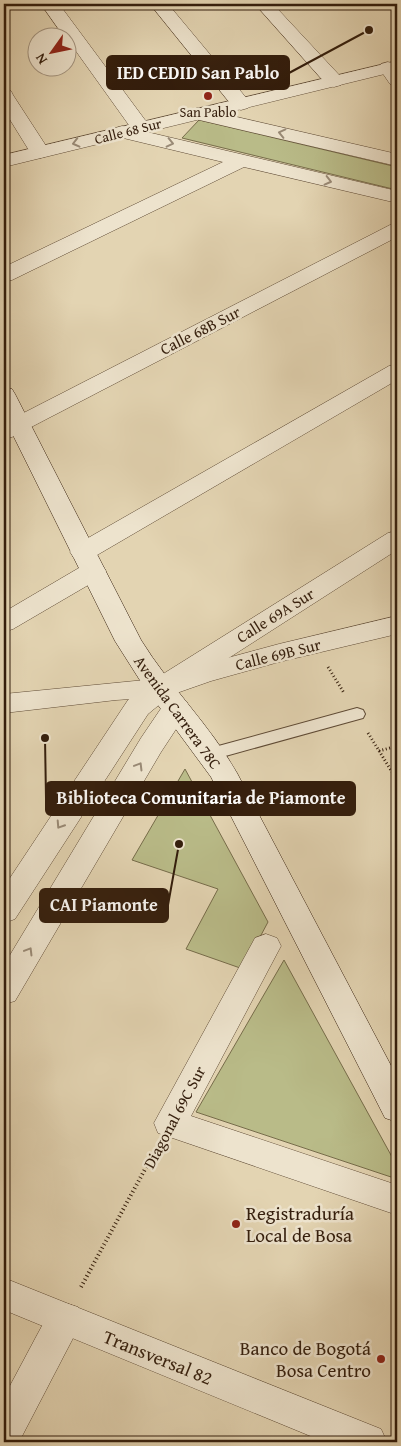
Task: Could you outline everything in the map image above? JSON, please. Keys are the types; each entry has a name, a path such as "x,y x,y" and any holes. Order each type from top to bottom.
{"street":[{"path":"50,4 132,130 243,160 397,197"},
{"path":"159,4 241,104"},
{"path":"264,4 334,81"},
{"name":"Calle 68 Sur","path":"4,161 334,81 394,72"},
{"path":"4,95 40,152"},
{"path":"198,114 397,160"},
{"path":"4,275 243,160"},
{"name":"Calle 68B Sur","path":"11,428 397,229"},
{"path":"4,623 88,562 397,371"},
{"name":"Avenida Carrera 78C","path":"4,394 11,428 88,562 136,655 211,754 397,1108"},
{"name":"Calle 69A Sur","path":"4,910 138,707 169,698 179,675 397,539"},
{"name":"Calle 69B Sur","path":"169,698 241,663 397,625"},
{"path":"4,704 116,691 169,698 151,745 4,992"},
{"name":"Diagonal 69C Sur","path":"170,1122 266,946"},
{"path":"170,1122 397,1200"},
{"name":"Transversal 82","path":"4,1294 368,1442"},
{"path":"4,1433 65,1319"}],"lane":[{"path":"211,754 357,714"}],"path":[{"path":"379,751 397,746"},
{"name":"Diagonal 69C Sur","path":"82,1287 170,1122"}],"green space":[{"path":"199,120 397,167 397,190 182,138"},
{"path":"185,769 268,922 243,969 186,949 218,889 132,860"},
{"path":"284,960 397,1166 397,1179 196,1112"}],"place":[{"name":"IED CEDID San Pablo","path":"369,30"},
{"name":"San Pablo","path":"208,96"},
{"name":"Biblioteca Comunitaria de Piamonte","path":"45,738"},
{"name":"CAI Piamonte","path":"179,844"},
{"name":"Registraduría Local de Bosa","path":"236,1224"},
{"name":"Banco de Bogotá Bosa Centro","path":"381,1359"}]}
